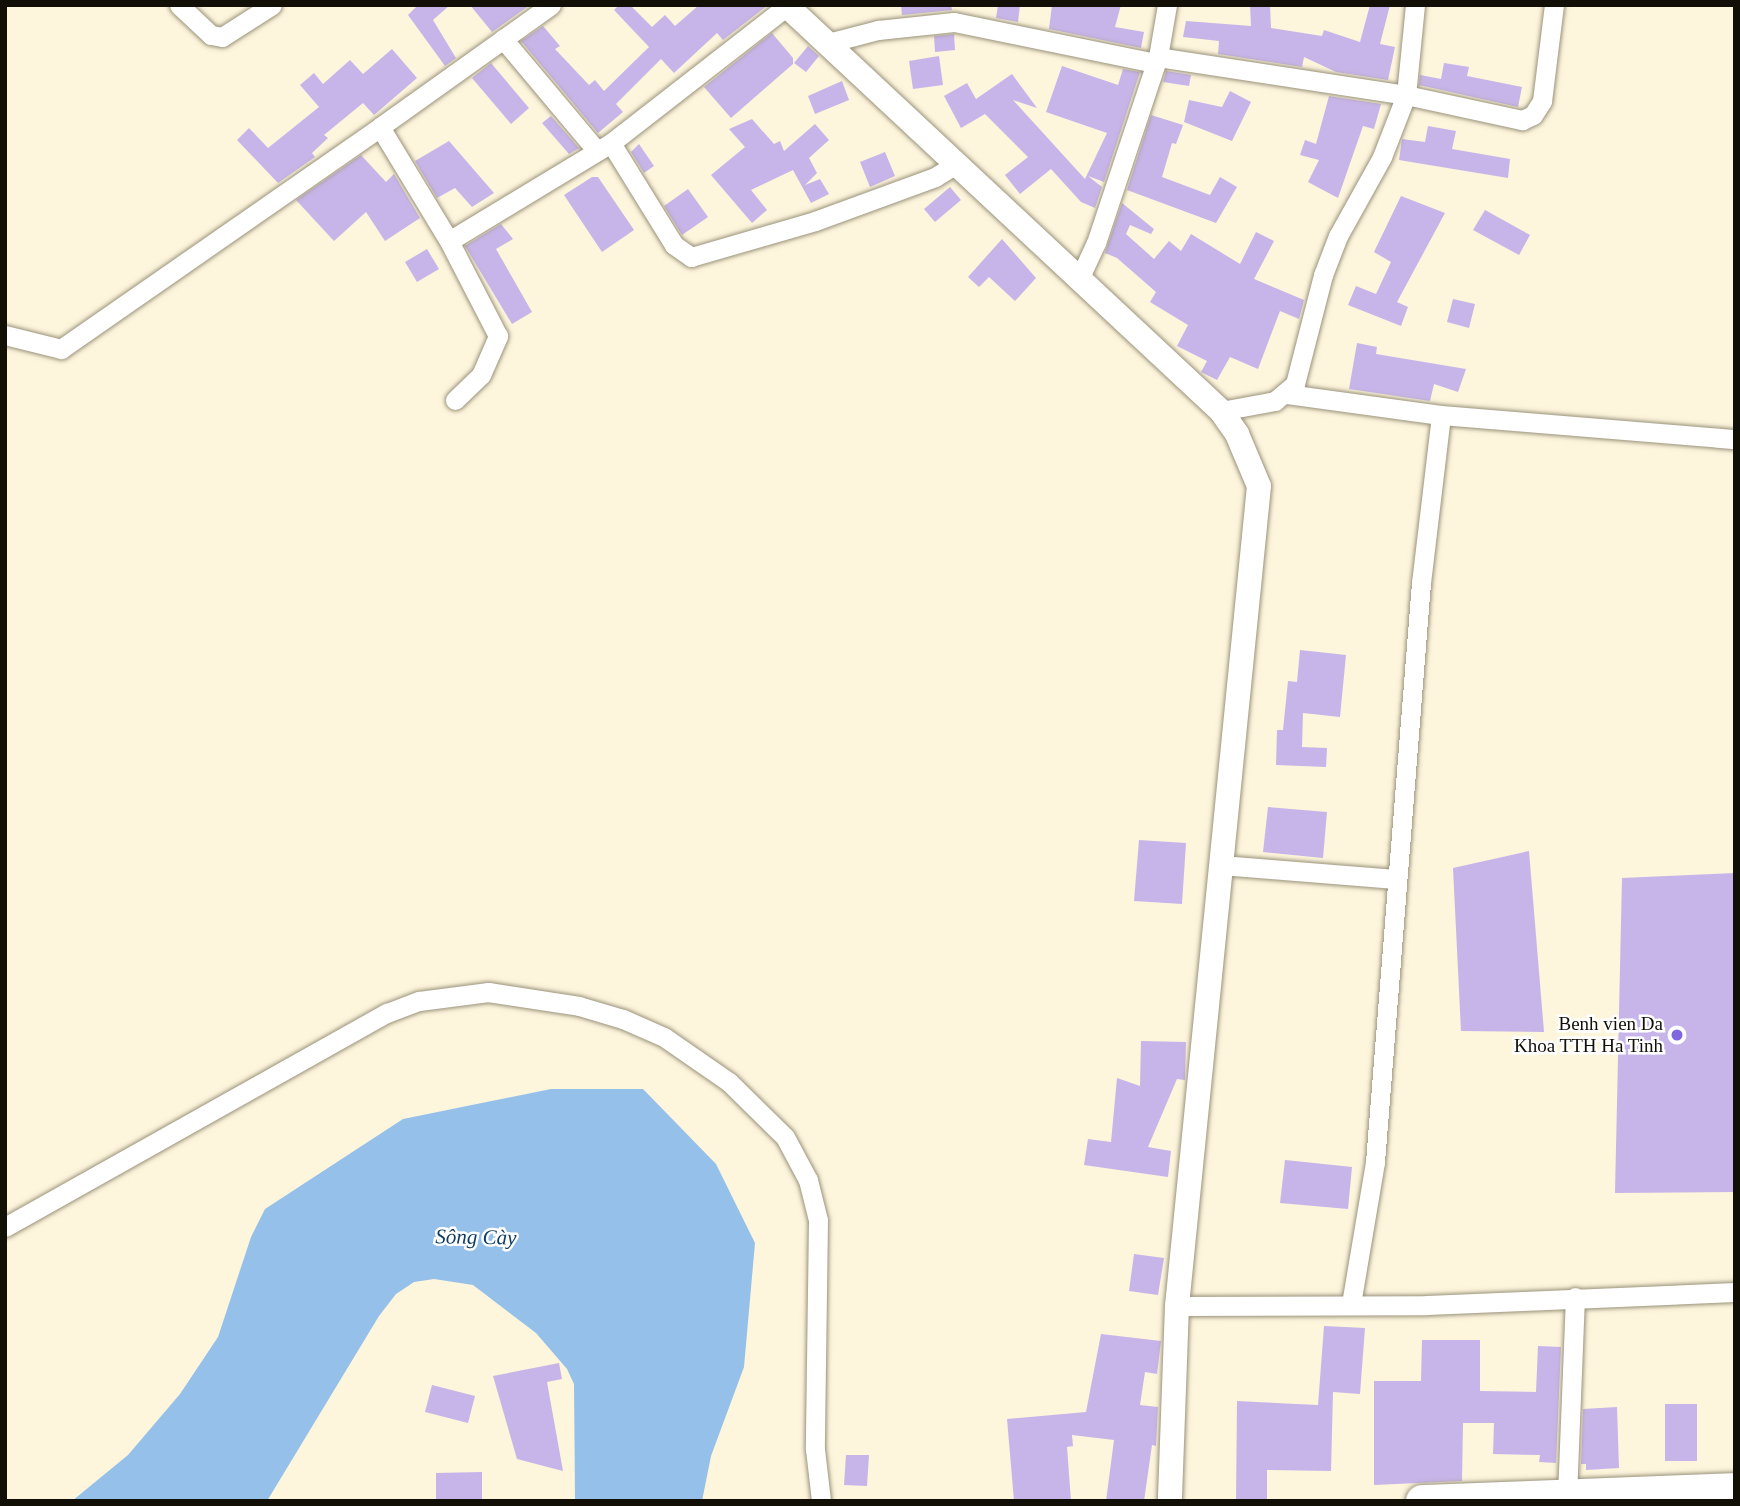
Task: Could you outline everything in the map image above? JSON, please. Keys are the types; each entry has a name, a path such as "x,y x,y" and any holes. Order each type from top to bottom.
{"main road":[{"path":"1422,1501 1735,1489"}],"street":[{"path":"179,5 211,35 222,37 272,5"},
{"path":"5,335 61,349 551,5"},
{"path":"1080,276 1096,243 1157,60 1167,5"},
{"path":"1287,394 1294,384 1307,329 1338,236 1382,157 1406,95 1415,5"},
{"path":"828,43 955,14 1157,60 1406,95 1522,120 1533,115 1546,85 1553,5"},
{"path":"449,241 604,147 786,6 1080,276 1221,411 1237,434 1259,486 1177,1306 1170,1501"},
{"path":"503,39 604,147 674,245 691,257 814,221 935,177 957,163"},
{"path":"380,127 449,241 498,336 481,375 455,400"},
{"path":"1221,411 1287,394 1441,415 1735,439"},
{"path":"1351,1304 1375,1162 1395,879 1441,415"},
{"path":"1221,865 1395,879"},
{"path":"5,1227 387,1013 419,1001 488,992 579,1006 623,1019 664,1037 729,1082 785,1137 808,1180 818,1220 815,1449 821,1501"},
{"path":"1177,1306 1351,1304 1735,1292"},
{"path":"1567,1496 1575,1297"}],"water":[{"name":"Sông Cày","path":"551,1089 643,1089 716,1164 755,1243 744,1367 711,1456 702,1501 575,1501 574,1384 567,1369 536,1333 473,1285 434,1279 414,1282 396,1294 379,1316 267,1501 72,1501 128,1455 180,1394 218,1337 251,1237 265,1209 403,1119"}],"building":[{"path":"418,5 450,5 433,20 456,58 445,66 408,15"},
{"path":"470,5 526,5 527,7 492,32"},
{"path":"619,5 630,5 652,27 665,15 675,26 699,5 768,5 723,40 717,33 674,73 661,59 616,104 623,112 598,133 521,41 543,26 560,46 555,49 589,85 595,80 604,91 649,47 614,10"},
{"path":"901,5 951,5 952,10 902,15"},
{"path":"998,5 1020,5 1018,22 996,18"},
{"path":"1052,5 1121,5 1115,27 1144,32 1141,48 1049,29"},
{"path":"1250,5 1270,5 1271,28 1322,36 1324,30 1360,42 1370,5 1390,5 1380,44 1395,47 1388,80 1336,72 1304,57 1302,67 1218,54 1219,41 1183,37 1186,21 1251,26"},
{"path":"772,33 793,58 793,64 731,118 704,87"},
{"path":"954,34 955,50 935,52 934,36"},
{"path":"808,46 819,56 806,72 794,63"},
{"path":"392,49 417,78 374,115 363,103 324,135 328,138 312,153 315,157 278,183 237,140 249,128 268,148 319,107 300,85 314,73 323,84 350,60 363,74"},
{"path":"939,56 943,85 913,89 909,61"},
{"path":"491,63 529,108 511,124 472,78"},
{"path":"1444,63 1469,67 1467,76 1522,87 1518,107 1419,85 1420,75 1441,79"},
{"path":"1062,66 1118,85 1123,69 1140,72 1104,182 1088,176 1102,187 1095,208 1081,202 1051,169 1020,194 1005,175 1028,157 985,114 961,128 944,96 967,83 976,99 1012,74 1037,108 1013,100 1085,179 1107,133 1046,112"},
{"path":"1166,71 1191,75 1189,86 1163,82"},
{"path":"842,81 849,100 815,114 808,96"},
{"path":"1230,91 1251,102 1232,141 1184,122 1189,100 1222,107"},
{"path":"1329,96 1381,104 1374,129 1363,126 1338,198 1308,182 1319,160 1300,155 1305,140 1316,144"},
{"path":"1151,115 1183,125 1176,144 1172,143 1162,177 1210,195 1220,177 1237,187 1216,223 1127,190"},
{"path":"551,116 579,148 569,154 542,123"},
{"path":"752,119 774,144 780,141 784,151 815,124 829,140 809,158 817,173 805,185 820,179 829,194 811,203 793,170 751,190 767,210 752,223 711,175 745,147 729,129"},
{"path":"1428,126 1456,131 1452,149 1510,159 1508,178 1399,160 1402,139 1425,142"},
{"path":"449,141 494,193 472,207 455,188 437,198 415,161"},
{"path":"639,144 654,166 644,173 631,152"},
{"path":"885,152 895,176 870,187 860,162"},
{"path":"361,155 386,182 394,174 420,218 385,241 366,212 334,241 296,200"},
{"path":"592,177 598,177 634,230 602,252 564,195"},
{"path":"950,187 961,200 935,222 924,209"},
{"path":"688,189 708,217 682,235 664,206"},
{"path":"1401,196 1445,213 1397,302 1408,307 1401,326 1348,305 1356,286 1376,294 1391,262 1374,252"},
{"path":"1122,203 1154,229 1151,234 1130,225 1126,234 1154,259 1169,241 1181,251 1191,234 1240,264 1256,232 1274,241 1254,279 1304,300 1299,319 1280,311 1258,369 1230,357 1217,380 1201,372 1207,361 1177,346 1188,325 1150,302 1156,292 1117,258 1105,253"},
{"path":"1485,210 1530,235 1519,255 1473,230"},
{"path":"501,224 513,239 496,249 532,312 512,324 465,246"},
{"path":"1002,239 1036,278 1015,301 989,277 979,287 968,277"},
{"path":"427,249 439,269 417,282 405,262"},
{"path":"1453,299 1475,304 1469,328 1447,322"},
{"path":"1357,343 1377,347 1376,354 1466,369 1458,392 1434,384 1430,401 1349,389"},
{"path":"1300,650 1346,655 1340,717 1303,713 1302,747 1327,748 1326,767 1276,765 1277,730 1283,730 1288,681 1297,682"},
{"path":"1268,807 1327,812 1323,858 1263,852"},
{"path":"1139,840 1186,843 1182,904 1134,901"},
{"path":"1529,851 1544,1032 1461,1031 1453,868"},
{"name":"Benh vien Da Khoa TTH Ha Tinh","path":"1735,873 1735,1192 1615,1193 1622,878"},
{"path":"1141,1041 1186,1042 1185,1080 1177,1079 1148,1147 1171,1151 1168,1177 1084,1165 1088,1139 1111,1142 1117,1078 1140,1086"},
{"path":"1285,1160 1352,1167 1348,1209 1280,1203"},
{"path":"1134,1254 1164,1258 1158,1295 1129,1291"},
{"path":"1324,1326 1365,1328 1360,1394 1333,1392 1331,1471 1267,1470 1267,1501 1236,1501 1237,1401 1318,1405"},
{"path":"1101,1334 1161,1341 1157,1374 1145,1372 1140,1405 1158,1407 1156,1446 1152,1445 1144,1501 1106,1501 1114,1440 1072,1435 1073,1446 1067,1447 1071,1501 1014,1501 1007,1419 1086,1412"},
{"path":"1422,1340 1480,1340 1480,1391 1536,1392 1538,1346 1561,1347 1556,1463 1539,1462 1540,1455 1493,1454 1494,1423 1463,1423 1462,1481 1374,1485 1374,1381 1421,1381"},
{"path":"559,1363 562,1379 547,1382 563,1471 517,1459 493,1376"},
{"path":"432,1385 475,1396 468,1423 425,1412"},
{"path":"1665,1404 1697,1404 1697,1461 1665,1461"},
{"path":"1617,1407 1619,1468 1586,1470 1586,1464 1581,1464 1583,1409"},
{"path":"846,1455 869,1455 867,1486 844,1485"},
{"path":"482,1472 482,1501 436,1501 436,1473"}],"place":[{"name":"Benh vien Da Khoa TTH Ha Tinh","path":"1677,1035"}]}
